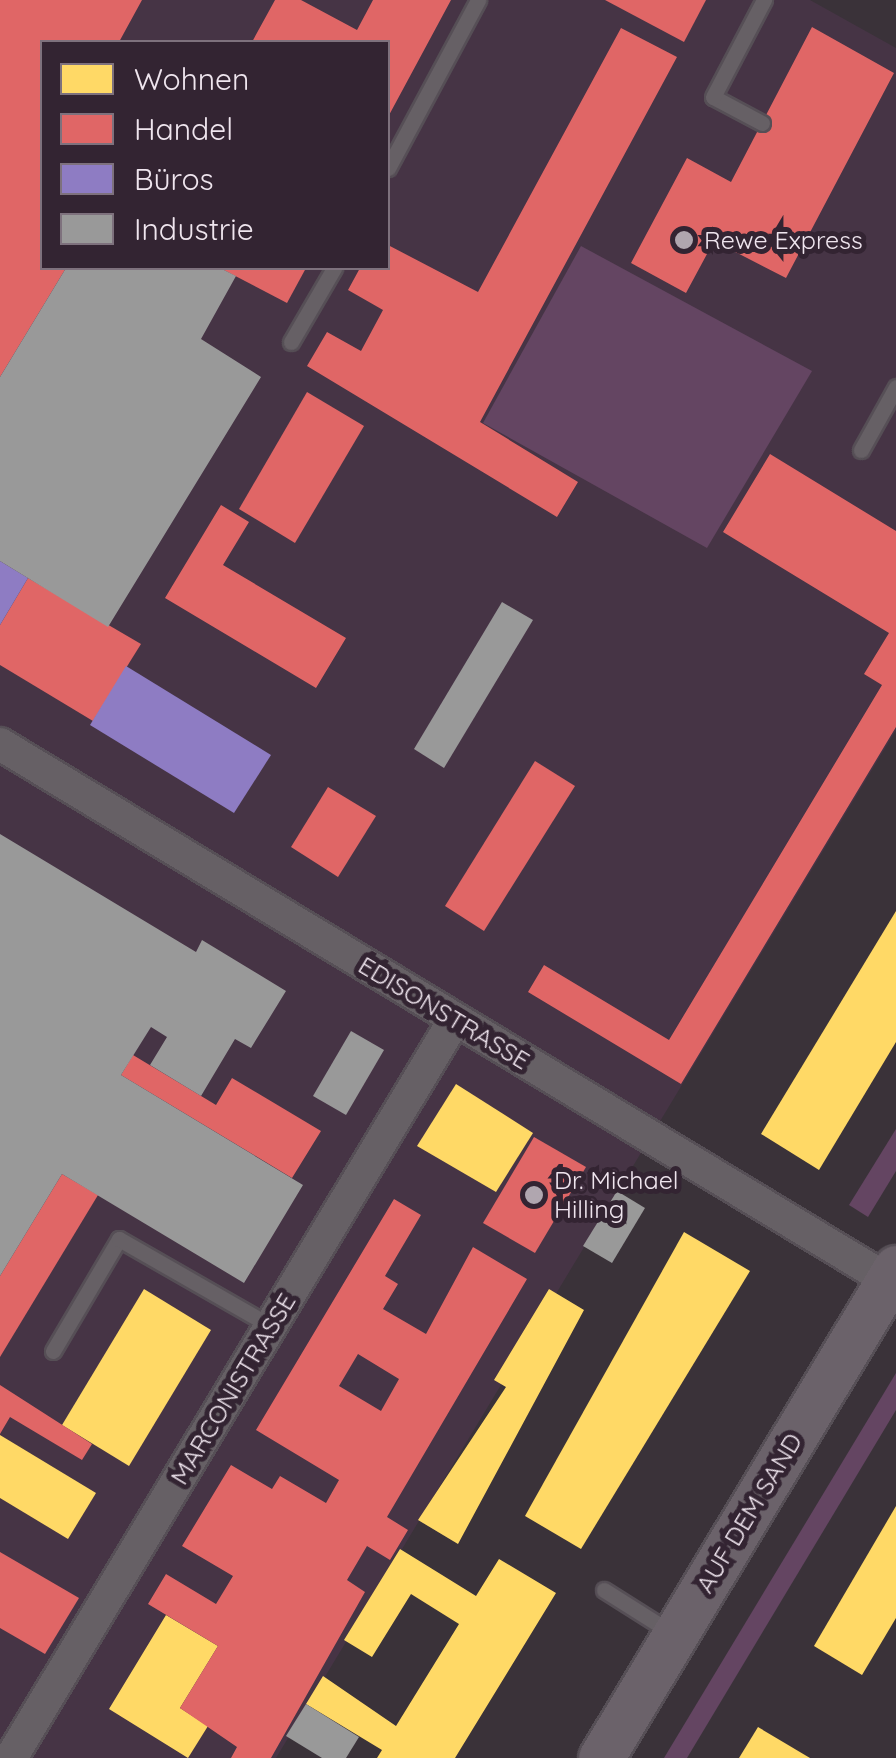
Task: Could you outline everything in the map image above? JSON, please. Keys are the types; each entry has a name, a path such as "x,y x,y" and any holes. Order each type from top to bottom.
{"street":[{"name":"EDISONSTRASSE","path":"0,744 893,1278"},
{"name":"MARCONISTRASSE","path":"11,1758 456,1019"},
{"name":"AUF DEM SAND","path":"601,1758 893,1278"}],"lane":[{"path":"390,164 478,0"},
{"path":"762,123 713,97 764,0"},
{"path":"291,342 333,270"},
{"path":"860,450 896,387"},
{"path":"53,1351 119,1238 271,1326"},
{"path":"604,1590 676,1635"}],"shaded area":[{"path":"0,0 810,0 896,48 896,730 276,1758 0,1758"},
{"path":"581,246 812,371 707,548 483,423"},
{"path":"896,1129 896,1171 868,1217 849,1205"},
{"path":"896,1373 896,1410 687,1758 664,1758"}],"building: Wohnen":[{"path":"896,911 896,1042 819,1170 761,1134"},
{"path":"456,1084 533,1133 496,1192 417,1146"},
{"path":"684,1232 750,1271 581,1549 525,1516"},
{"path":"144,1289 211,1330 129,1466 62,1425"},
{"path":"549,1289 584,1310 458,1544 418,1520 506,1387 494,1380"},
{"path":"0,1435 96,1493 68,1539 0,1498"},
{"path":"896,1506 896,1618 862,1675 814,1646"},
{"path":"400,1549 476,1596 499,1559 556,1593 455,1758 377,1758 382,1750 306,1704 323,1676 396,1726 459,1624 411,1594 372,1657 344,1640"},
{"path":"166,1615 218,1646 180,1708 208,1726 188,1758 109,1709"},
{"path":"758,1727 810,1758 739,1758"}],"building: Handel":[{"path":"0,0 142,0 120,40 40,40 40,270 65,270 0,377"},
{"path":"275,0 301,0 357,30 373,0 451,0 390,113 390,40 253,40"},
{"path":"605,0 706,0 684,42"},
{"path":"812,27 894,73 786,278 714,241 686,293 631,263 687,158 731,182"},
{"path":"621,28 677,57 480,422 578,482 557,517 307,366 327,332 361,351 383,310 348,290 359,270 390,270 390,246 478,292"},
{"path":"224,270 305,270 287,303"},
{"path":"307,392 364,426 295,543 239,509"},
{"path":"770,454 896,531 896,727 681,1084 528,992 544,965 669,1040 882,685 864,674 889,633 723,532"},
{"path":"221,505 249,522 223,565 346,638 316,688 165,598"},
{"path":"28,578 141,644 93,721 0,665 0,625"},
{"path":"535,761 575,786 484,931 445,906"},
{"path":"328,787 376,816 338,877 291,847"},
{"path":"133,1055 216,1105 232,1078 321,1131 292,1178 121,1075"},
{"name":"Dr. Michael Hilling","path":"534,1137 586,1167 535,1253 483,1223"},
{"path":"62,1174 98,1195 0,1357 0,1276"},
{"path":"394,1199 421,1215 385,1276 398,1284 383,1309 426,1334 473,1247 527,1279 387,1517 408,1530 390,1560 367,1546 347,1580 365,1592 271,1758 231,1758 237,1747 180,1708 218,1646 148,1604 166,1574 216,1604 233,1576 182,1546 231,1465 272,1489 280,1476 326,1503 339,1480 256,1430","holes":["358,1354 399,1379 381,1411 339,1386"]},
{"path":"0,1385 92,1444 82,1460 10,1417 0,1434"},
{"path":"0,1552 79,1598 45,1654 0,1628"}],"building: Büros":[{"path":"0,561 28,578 0,625"},
{"path":"126,666 271,755 234,813 90,725"}],"building: Industrie":[{"path":"65,270 224,270 236,276 201,339 261,377 108,627 0,561 0,377"},
{"path":"502,602 533,620 444,768 414,749"},
{"path":"0,834 196,952 202,940 286,991 251,1048 235,1039 201,1096 150,1065 167,1037 151,1027 121,1075 303,1185 244,1283 62,1174 0,1276"},
{"path":"351,1031 384,1050 346,1115 313,1096"},
{"path":"617,1191 645,1208 612,1263 583,1246"},
{"path":"306,1704 359,1737 346,1758 322,1758 286,1736"}],"place":[{"name":"Rewe Express","path":"684,240"},
{"name":"Dr. Michael Hilling","path":"534,1195"}]}
